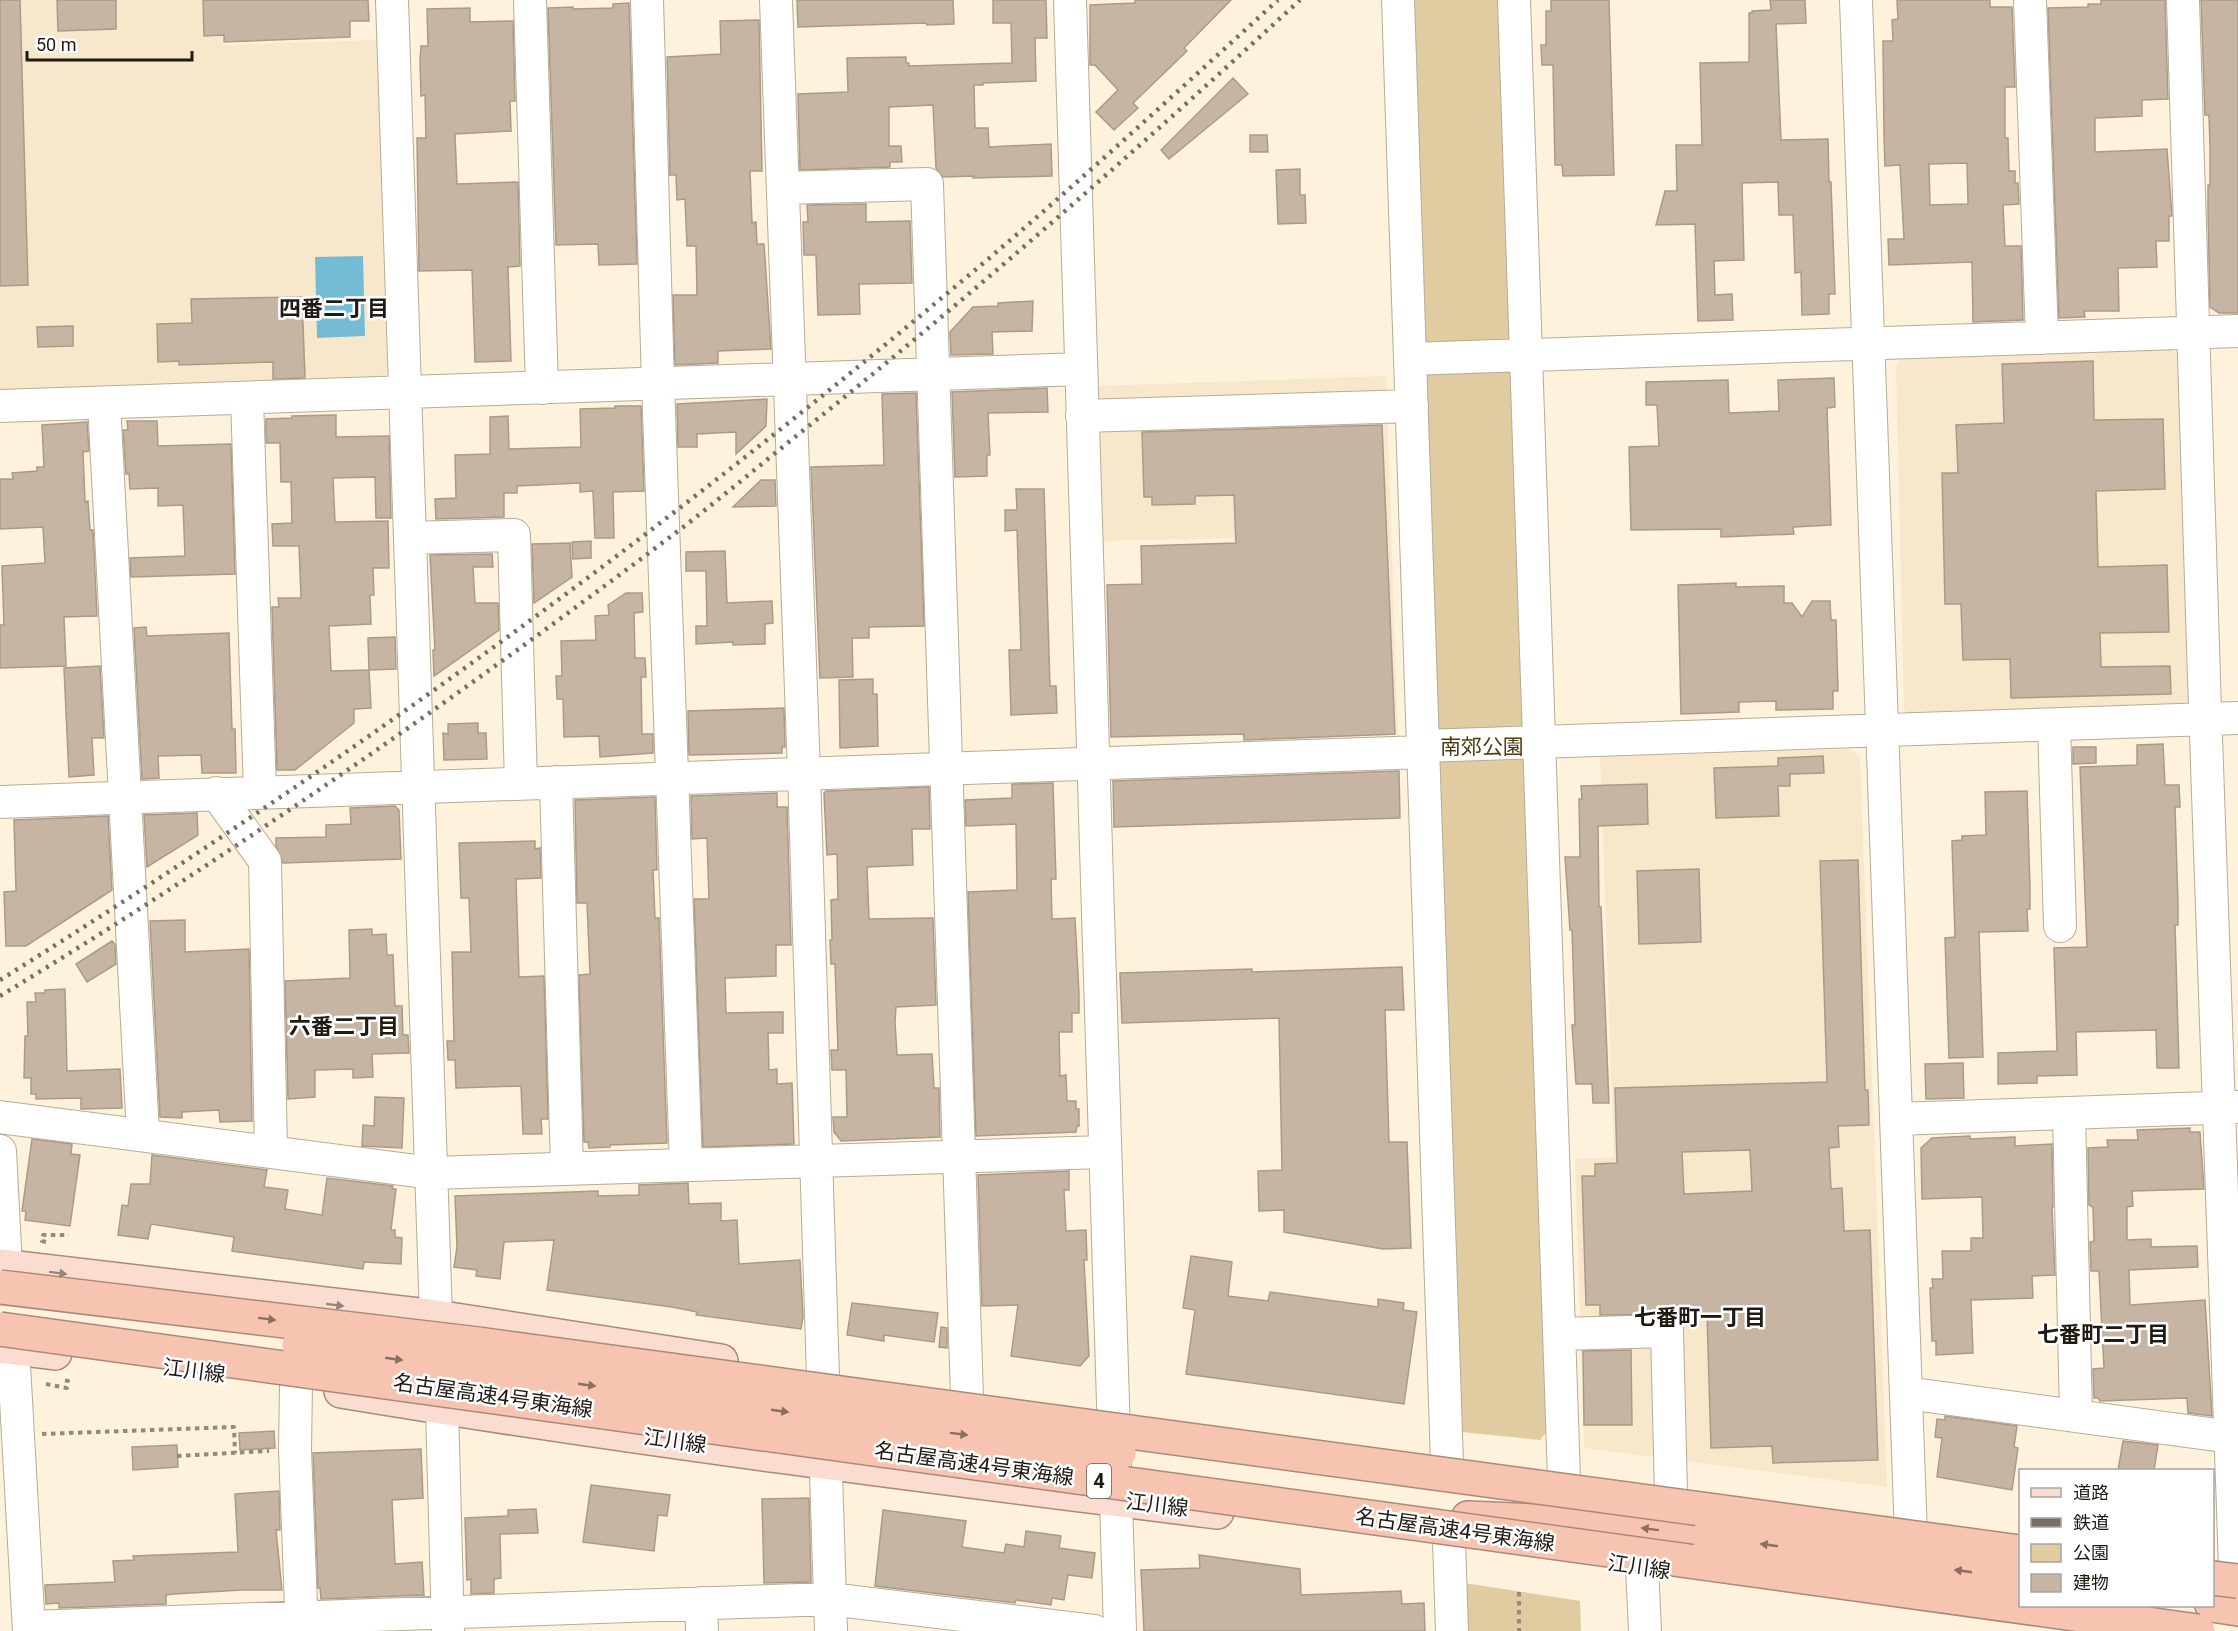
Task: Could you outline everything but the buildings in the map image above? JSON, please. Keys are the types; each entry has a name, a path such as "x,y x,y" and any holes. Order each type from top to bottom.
{"highway":[{"path":"3,1306 490,1346 1433,1467 2019,1552"},
{"name":"名古屋高速4号東海線","path":"3,1306 2019,1604"},
{"path":"1362,1530 1456,1518 1607,1524 2019,1579"},
{"path":"2214,1605 2238,1608"},
{"name":"名古屋高速4号東海線","path":"2036,1607 2198,1631"}],"main road":[{"path":"3,1306 436,1317 1433,1467 1564,1479 2019,1540"},
{"name":"江川線","path":"3,1306 296,1384 442,1408 827,1463 1449,1541 2100,1631"}],"street":[{"path":"392,0 436,1317 442,1408 447,1621"},
{"path":"530,0 542,388"},
{"path":"647,0 658,384 686,1165"},
{"path":"776,0 804,773 831,1631"},
{"path":"1070,0 1120,1631"},
{"path":"1398,0 1423,749 1433,1467"},
{"path":"1514,0 1564,1479"},
{"path":"1856,0 1912,1605"},
{"path":"2030,0 2042,338"},
{"path":"2182,0 2205,719 2228,1108 2234,1437 2229,1574"},
{"path":"783,188 927,184 968,1397"},
{"path":"1410,359 2238,331"},
{"path":"0,406 1081,369"},
{"path":"247,398 260,792"},
{"path":"104,403 143,1136"},
{"path":"1082,416 1412,406"},
{"path":"411,538 514,535 521,783"},
{"path":"0,802 1093,764 1540,742 2238,718"},
{"path":"2054,725 2060,926"},
{"path":"556,782 567,1169"},
{"path":"216,793 265,861 271,1152"},
{"path":"1896,1119 2228,1108"},
{"path":"2069,1113 2076,1416"},
{"path":"0,1117 432,1173 1104,1152"},
{"path":"0,1151 3,1306 29,1629 701,1617 830,1599 977,1623 1094,1631"},
{"path":"1559,1334 1667,1331 1671,1494"},
{"path":"296,1384 295,1450 302,1624"},
{"path":"1906,1393 2234,1437"},
{"path":"1449,1541 1452,1631"},
{"path":"1642,1567 1644,1631"}],"path":[{"path":"53,1243 42,1241 43,1235 69,1235"},
{"path":"46,1384 67,1388 68,1381 52,1378"},
{"path":"11,1424 234,1426 235,1453"},
{"path":"177,1456 295,1450"},
{"path":"1519,1592 1520,1631"}],"shaded area":[{"path":"0,0 220,0 222,45 377,40 387,371 379,381 0,392"},
{"path":"2172,349 2179,357 2191,700 2186,708 1911,718 1904,709 1896,366 1902,358"},
{"path":"1386,376 1398,735 1242,740 1234,538 1103,541 1098,386"},
{"path":"1850,749 1860,757 1887,1487 1584,1448 1575,1159 1614,1157 1600,757"}],"green space":[{"name":"南郊公園","path":"1409,0 1505,0 1552,1426 1540,1440 1462,1432 1456,1421"},
{"path":"1464,1583 1580,1601 1581,1631 1465,1631"}],"water":[{"path":"363,256 365,336 317,338 315,257"}],"railway":[{"path":"0,980 123,902 365,739 601,568 717,479 987,260 1113,150 1278,0"},
{"path":"0,996 176,885 349,769 519,649 686,525 860,385 988,277 1114,168 1300,0"}],"district":[{"name":"四番二丁目","path":"334,308"},
{"name":"六番二丁目","path":"344,1026"},
{"name":"七番町一丁目","path":"1700,1317"},
{"name":"七番町二丁目","path":"2103,1334"}]}
